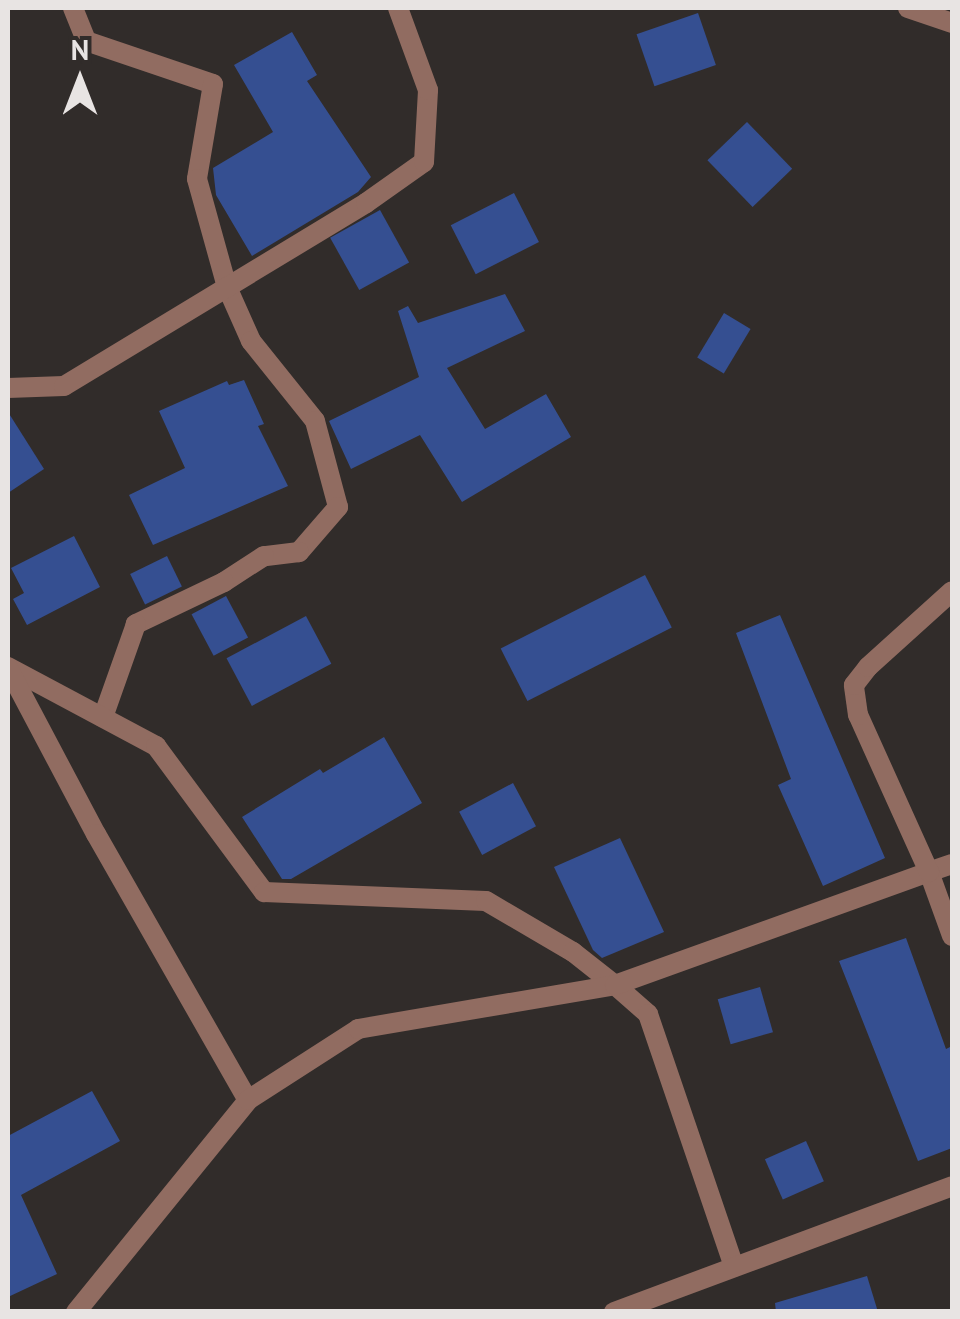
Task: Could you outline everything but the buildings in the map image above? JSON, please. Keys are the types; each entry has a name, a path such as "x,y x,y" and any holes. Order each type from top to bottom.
{"street":[{"path":"74,8 86,41 213,84 196,178 227,286 251,341 315,421 338,507 299,552 264,556 224,582 136,624 103,717"},
{"path":"8,388 64,386 366,203 424,162 428,90 398,8"},
{"path":"908,8 952,23"},
{"path":"952,592 868,667 854,685 858,715 929,872 952,936"},
{"path":"8,667 156,746 264,892 486,901 573,952 615,984 648,1014 734,1267"},
{"path":"8,667 96,834 248,1100"},
{"path":"76,1312 248,1100 358,1029 615,984 952,864"},
{"path":"614,1312 952,1186"}]}
